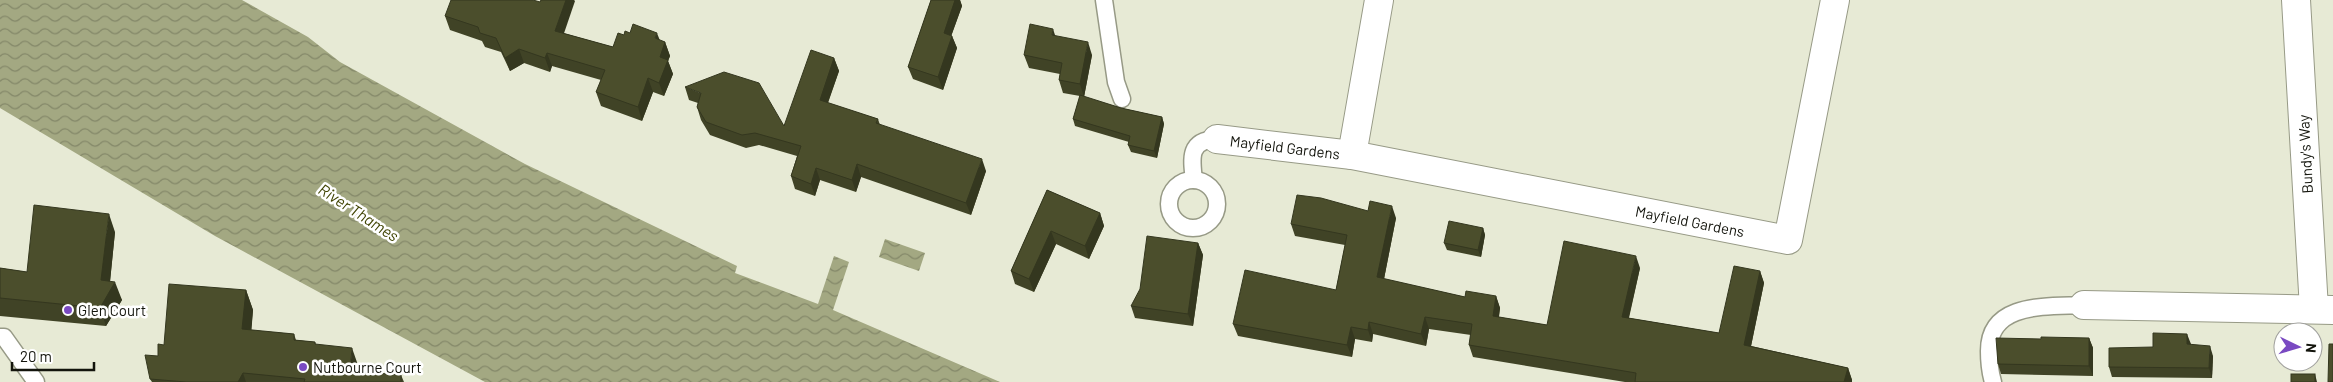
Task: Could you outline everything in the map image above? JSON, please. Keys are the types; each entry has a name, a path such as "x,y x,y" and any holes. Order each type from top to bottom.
{"street":[{"name":"Mayfield Gardens","path":"1352,155 1379,0"},
{"name":"Mayfield Gardens","path":"1218,139 1352,155 1788,240 1835,0"},
{"name":"Bundy's Way","path":"2084,305 2323,309 2296,0"}],"lane":[{"path":"1104,0 1110,48 1122,100"},
{"path":"1194,180 1193,159 1198,144 1206,140 1218,139"},
{"path":"1993,382 1989,343 1993,328 2000,320 2022,310 2084,305"},
{"path":"0,337 4,338 36,382"}],"water":[{"name":"River Thames","path":"0,0 242,0 308,37 340,62 525,164 737,266 735,273 818,304 834,256 849,262 833,310 1000,382 485,382 215,236 0,108"},
{"path":"885,239 925,253 919,271 879,257"}],"building":[{"path":"451,0 533,0 540,2 541,0 566,0 555,31 613,47 618,33 624,35 625,31 630,33 633,24 657,33 655,38 665,42 660,57 668,60 659,83 648,78 638,107 596,92 605,70 547,53 545,58 519,49 505,58 496,38 480,33 478,27 445,16"},
{"path":"931,0 955,0 944,33 952,36 938,77 908,67"},
{"path":"1030,24 1053,29 1052,35 1088,42 1080,84 1059,80 1062,63 1024,55"},
{"path":"811,50 834,58 820,100 878,119 876,123 982,159 966,203 857,164 852,180 816,168 811,184 791,176 801,146 755,133 742,135 706,122 697,107 701,93 685,87 724,72 759,83 784,126"},
{"path":"1080,95 1121,108 1162,117 1154,151 1128,145 1130,136 1073,119"},
{"path":"1047,190 1100,213 1085,246 1051,231 1029,279 1011,271"},
{"path":"1297,195 1321,198 1368,211 1370,201 1392,206 1377,277 1465,297 1466,291 1496,296 1493,316 1547,325 1564,241 1636,256 1622,317 1719,333 1734,266 1760,271 1744,345 1848,368 1844,382 1635,382 1636,373 1469,345 1472,324 1425,317 1421,334 1369,322 1368,330 1351,327 1347,345 1233,324 1245,270 1336,290 1347,235 1291,224"},
{"path":"34,205 109,214 101,280 115,282 100,308 0,298 0,268 27,272"},
{"path":"1449,221 1483,228 1478,250 1444,243"},
{"path":"1147,236 1198,243 1188,314 1131,306 1140,289"},
{"path":"169,284 246,290 242,329 294,334 294,340 352,348 350,371 401,375 401,382 304,382 305,379 243,373 238,382 186,382 150,379 145,355 158,356 158,344 164,345"},
{"path":"2153,333 2187,334 2187,344 2210,346 2209,368 2109,367 2109,348 2153,347"},
{"path":"2041,337 2089,338 2089,366 1998,364 1996,338 2041,339"},
{"path":"2329,344 2333,344 2333,382 2328,382"},
{"path":"2291,374 2315,374 2315,382 2291,382"}],"place":[{"name":"Glen Court","path":"68,310"},
{"name":"Nutbourne Court","path":"303,367"}]}
